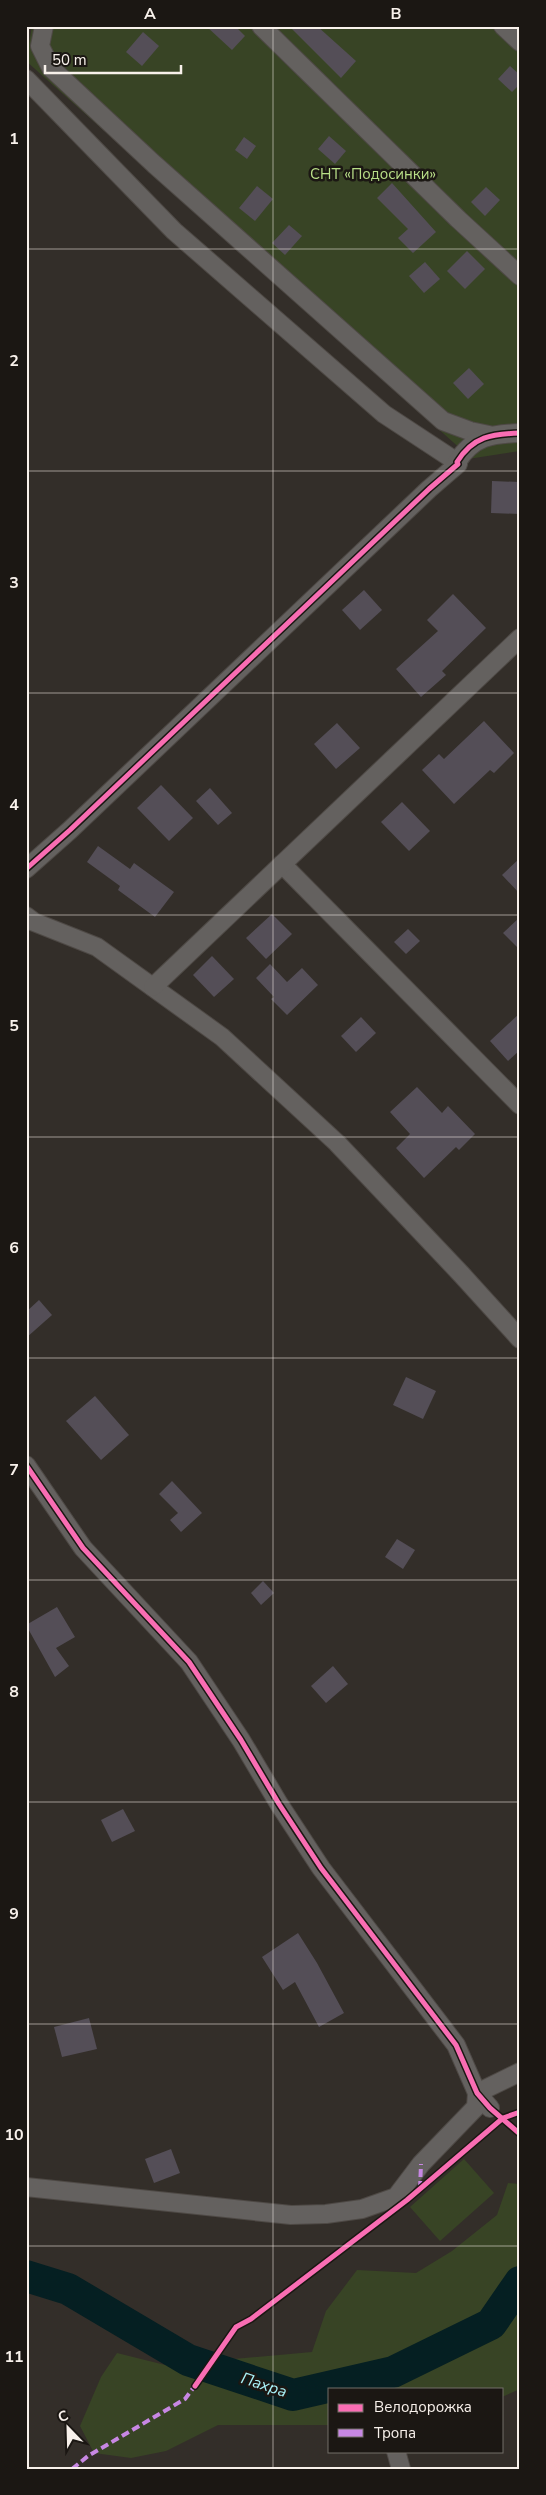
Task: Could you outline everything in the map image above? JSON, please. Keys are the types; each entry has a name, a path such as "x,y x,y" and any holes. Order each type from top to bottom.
{"street":[{"path":"44,26 40,46 51,68 146,157 443,421 470,431 489,434 520,433"},
{"path":"261,26 458,219 520,276"},
{"path":"503,26 520,42"},
{"path":"26,79 174,231 384,414 457,462"},
{"path":"26,869 70,830 429,489 458,464 457,462 463,452 489,434"},
{"path":"153,987 520,638"},
{"path":"282,864 520,1105"},
{"path":"26,916 34,922 97,947 222,1037 337,1143 520,1339"},
{"path":"26,1466 83,1548 189,1662 241,1740 279,1804 321,1868 456,2045 477,2093 490,2108"},
{"path":"477,2093 520,2072"},
{"path":"26,2187 291,2215 326,2214 362,2209 396,2197 421,2164 476,2107 477,2093"},
{"path":"396,2452 402,2469"}],"green space":[{"name":"СНТ «Подосинки»","path":"32,26 520,26 520,451 455,461 463,451 26,61"},
{"path":"464,2159 494,2193 440,2241 410,2207"},
{"path":"508,2183 520,2184 520,2389 504,2396 504,2388 328,2388 328,2425 218,2425 166,2451 131,2458 94,2453 80,2426 101,2377 117,2353 165,2365 312,2352 326,2311 357,2270 416,2273 452,2251 497,2215"}],"building":[{"path":"206,26 235,26 245,36 232,50"},
{"path":"289,26 317,26 356,61 341,78"},
{"path":"143,32 159,46 142,66 126,52"},
{"path":"510,66 520,75 520,84 512,92 498,79"},
{"path":"329,136 346,151 335,164 318,149"},
{"path":"244,137 256,146 247,159 235,150"},
{"path":"392,183 436,232 413,253 398,238 408,229 377,198"},
{"path":"257,186 273,199 255,221 239,208"},
{"path":"486,187 500,200 485,216 471,202"},
{"path":"289,225 302,236 285,255 272,243"},
{"path":"467,251 485,269 465,289 447,271"},
{"path":"425,262 440,279 424,293 409,276"},
{"path":"469,368 484,384 468,399 453,383"},
{"path":"492,481 520,482 520,514 491,513"},
{"path":"364,590 382,610 360,630 342,610"},
{"path":"453,594 486,628 442,671 446,675 421,697 396,669 438,631 427,620"},
{"path":"484,721 514,753 494,773 490,770 454,804 422,770 439,754 444,759"},
{"path":"337,723 360,748 336,769 314,744"},
{"path":"161,785 193,818 169,841 137,808"},
{"path":"210,788 232,813 218,825 196,801"},
{"path":"402,802 430,831 409,851 381,822"},
{"path":"98,846 130,869 134,863 174,892 155,917 118,890 120,886 87,862"},
{"path":"520,858 520,894 502,875"},
{"path":"272,914 292,934 266,959 246,938"},
{"path":"520,917 520,950 503,933"},
{"path":"408,929 420,941 406,954 394,942"},
{"path":"212,956 234,979 214,997 193,975"},
{"path":"270,964 287,982 302,968 318,985 287,1015 271,999 274,997 256,978"},
{"path":"520,1013 520,1050 508,1061 490,1041"},
{"path":"361,1017 376,1033 356,1052 341,1036"},
{"path":"417,1087 442,1113 448,1106 475,1134 459,1150 456,1147 424,1178 396,1148 410,1134 390,1112"},
{"path":"39,1300 52,1315 26,1338 26,1312"},
{"path":"406,1377 436,1391 423,1419 393,1405"},
{"path":"95,1396 129,1435 101,1460 66,1421"},
{"path":"172,1481 202,1513 181,1532 170,1520 178,1513 159,1494"},
{"path":"397,1539 415,1550 403,1569 385,1557"},
{"path":"263,1581 274,1593 261,1605 251,1593"},
{"path":"57,1607 75,1637 56,1648 69,1666 55,1677 26,1625"},
{"path":"333,1666 348,1684 326,1703 311,1686"},
{"path":"123,1809 135,1831 112,1842 101,1820"},
{"path":"298,1933 317,1963 344,2013 319,2027 295,1982 283,1990 262,1957"},
{"path":"89,2018 97,2049 62,2057 54,2027"},
{"path":"171,2149 180,2173 154,2183 145,2159"}],"waterway":[{"name":"Пахра","path":"26,2276 68,2289 188,2360 293,2395 393,2372 491,2324 520,2282"}],"marked path":[{"path":"420,2189 421,2164"},
{"path":"72,2469 88,2456 185,2399 197,2383"}],"cycle path":[{"path":"26,869 70,830 429,489 458,464 457,462 463,453 484,438 501,434 520,433"},
{"path":"26,1465 83,1548 189,1662 241,1740 279,1804 321,1868 456,2045 477,2093 490,2108 520,2134"},
{"path":"195,2386 236,2327 251,2319 407,2200 503,2118 520,2112"}]}
